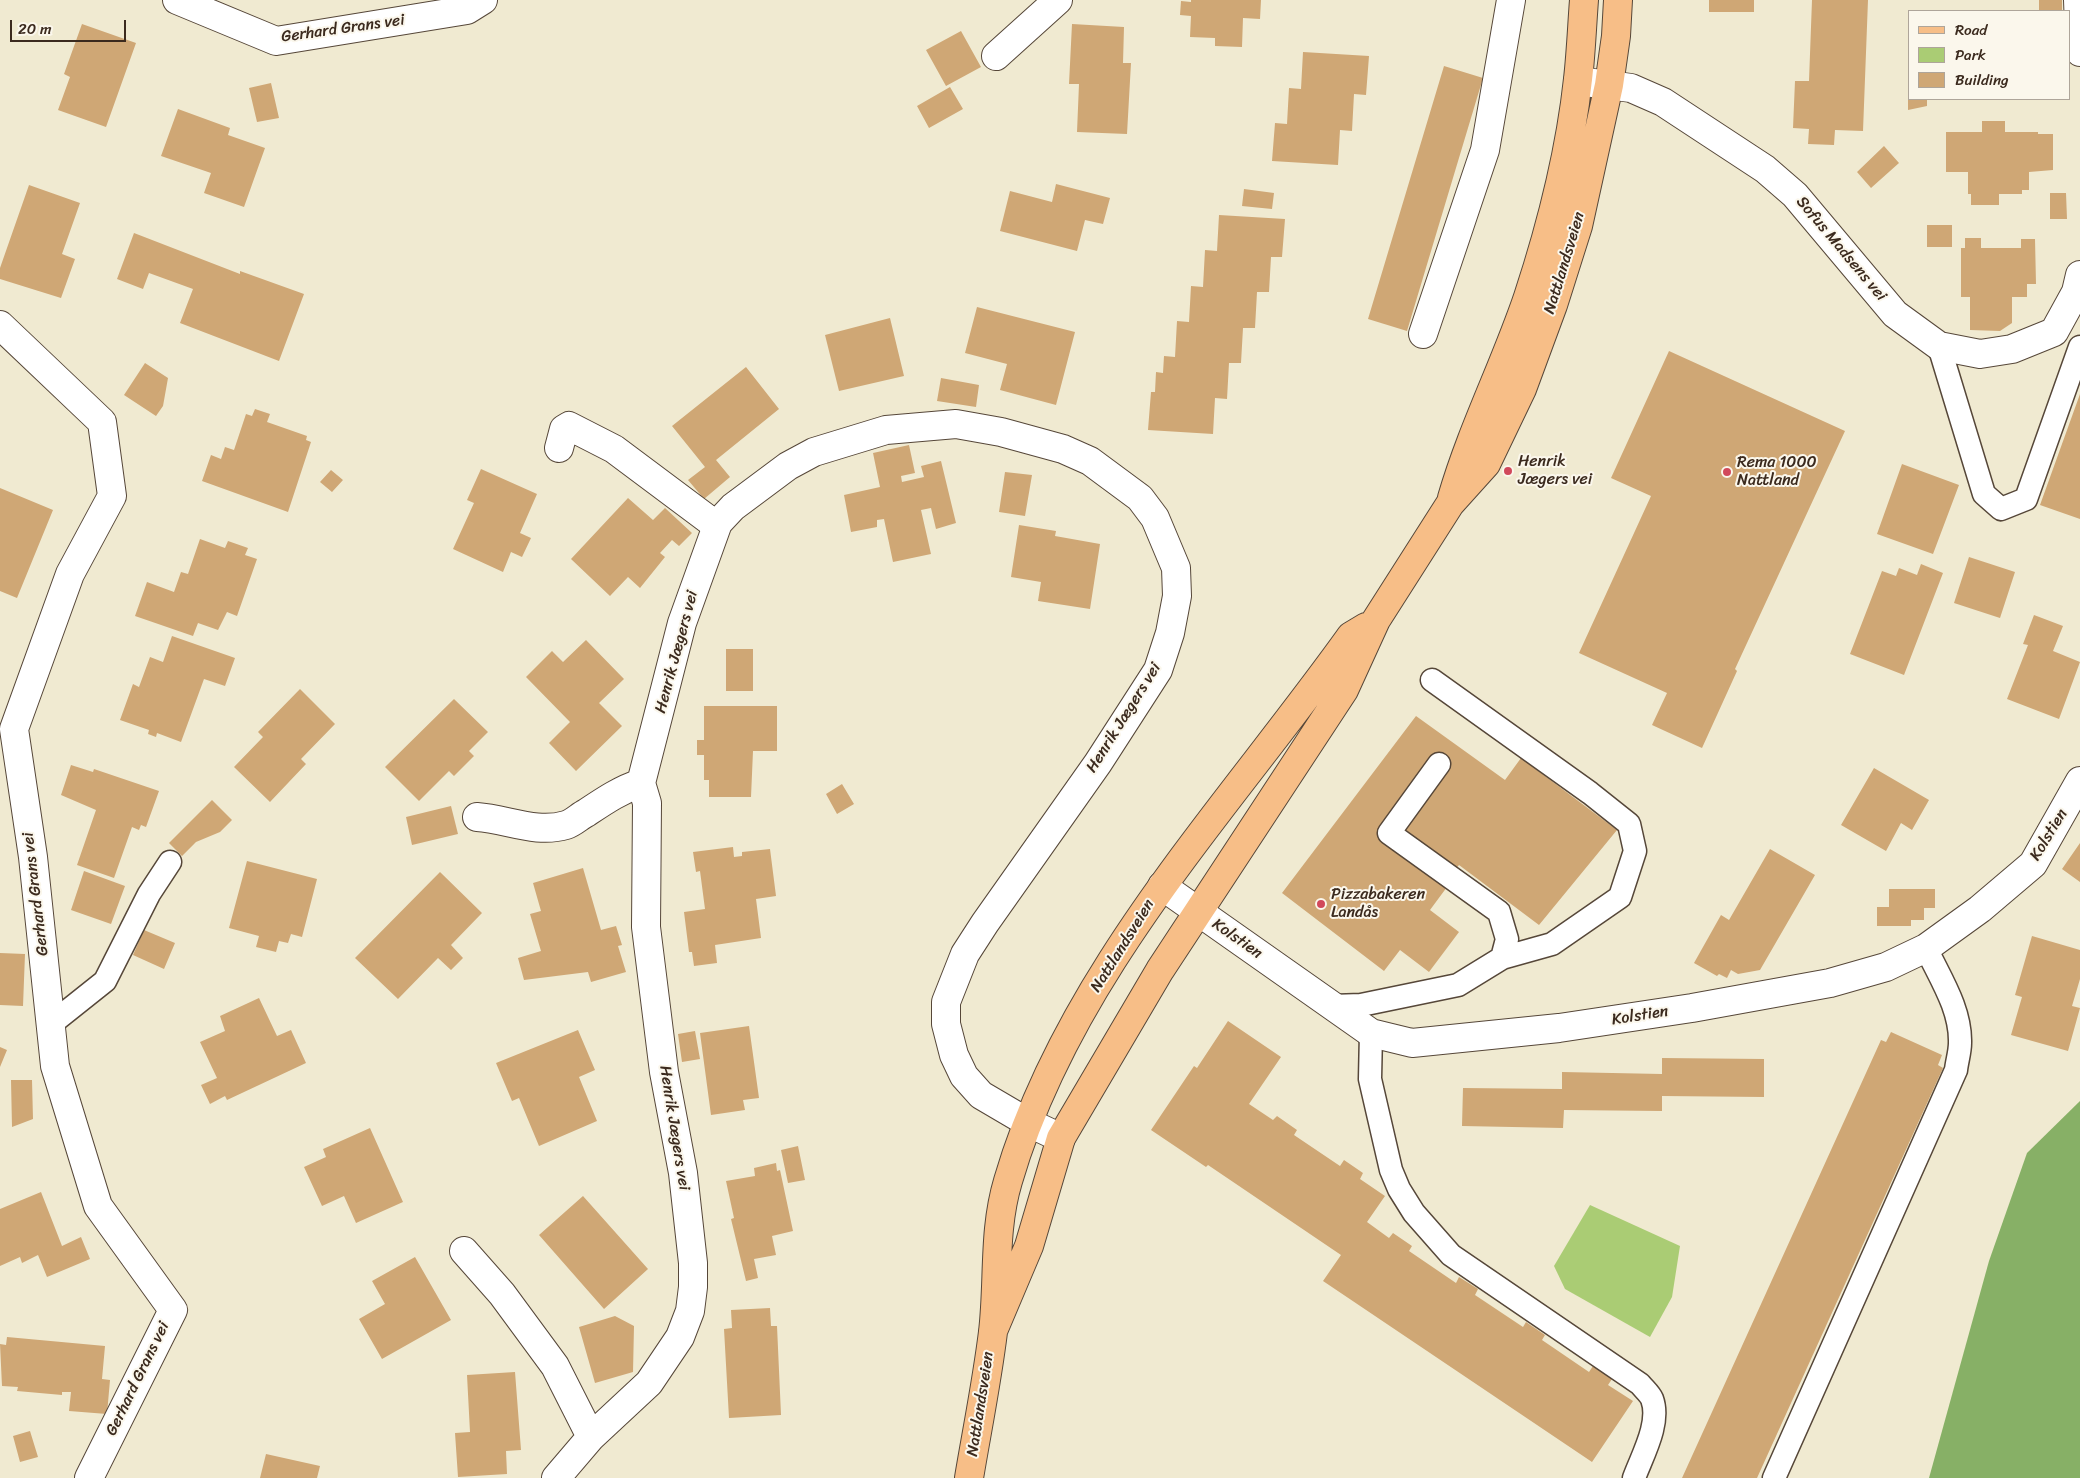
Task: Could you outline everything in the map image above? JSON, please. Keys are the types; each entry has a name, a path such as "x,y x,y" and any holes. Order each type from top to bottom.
{"main road":[{"name":"Nattlandsveien","path":"1450,504 1464,457 1498,379 1528,296 1558,191 1578,81 1584,0"},
{"name":"Nattlandsveien","path":"993,1331 1029,1246 1061,1138 1160,970 1344,690 1376,620 1450,504 1486,464 1522,388 1553,305 1578,226 1609,85 1616,36 1618,0"},
{"name":"Nattlandsveien","path":"969,1478 993,1331 996,1244 1007,1183 1027,1122 1052,1065 1121,947 1162,886 1352,636 1376,620"}],"street":[{"name":"Gerhard Grans vei","path":"177,0 276,41 467,10 483,0"},
{"path":"996,56 1058,0"},
{"path":"1423,334 1485,150 1511,0"},
{"path":"2078,0 2080,52"},
{"name":"Sofus Madsens vei","path":"1578,81 1631,88 1663,102 1765,169 1794,194 1896,314 1939,346 1980,354 2012,349 2054,332 2076,292 2080,275"},
{"name":"Gerhard Grans vei","path":"0,325 102,422 112,496 70,574 14,728 33,857 55,1066 98,1206 173,1310 89,1478"},
{"name":"Henrik Jægers vei","path":"556,1478 591,1437 649,1383 680,1336 690,1311 693,1287 683,1173 664,1072 646,927 647,802 641,783 682,623 718,524 732,507 788,466 814,452 886,430 956,424 1010,434 1063,449 1090,460 1140,498 1155,518 1176,568 1176,596 1170,633 1158,670 1098,763 965,954 946,1002 946,1024 954,1055 964,1076 981,1095 1027,1122 1061,1138"},
{"path":"559,448 564,429 569,426 614,449 713,523 718,524"},
{"name":"Kolstien","path":"1162,886 1371,1033 1412,1043 1560,1028 1692,1008 1830,983 1886,967 1926,948 1980,909 2033,864 2080,781"},
{"path":"477,817 498,818 524,826 544,828 567,825 623,789 641,783"},
{"path":"464,1251 502,1294 555,1366 591,1437"}],"lane":[{"path":"1939,346 1984,494 2001,509 2026,500 2080,347"},
{"path":"1332,1006 1361,1005 1458,986 1502,958 1552,944 1620,897 1635,851 1629,824 1590,793 1432,680"},
{"path":"1439,764 1389,833 1499,912 1507,939 1502,958"},
{"path":"50,1024 105,981 149,894 170,862"},
{"path":"1774,1478 1956,1070 1960,1043 1958,1020 1954,1007 1926,948"},
{"path":"1371,1033 1370,1079 1391,1170 1399,1189 1414,1213 1452,1255 1640,1384 1652,1398 1654,1408 1653,1424 1634,1478"}],"green space":[{"path":"2080,1101 2080,1478 1929,1478 1989,1261 2027,1153"},
{"path":"1590,1205 1680,1246 1672,1297 1650,1337 1565,1289 1554,1266"}],"building":[{"path":"1191,0 1261,0 1260,19 1243,18 1242,47 1215,46 1215,38 1190,37 1191,16 1180,15 1181,1 1191,2"},
{"path":"1709,0 1754,0 1754,12 1709,12"},
{"path":"1812,0 1868,0 1863,131 1835,130 1834,145 1808,144 1809,129 1793,128 1795,81 1809,81"},
{"path":"2039,0 2062,0 2062,10 2039,10"},
{"path":"82,24 136,43 106,127 58,110 70,77 64,74"},
{"path":"1072,24 1124,27 1123,63 1131,63 1127,134 1077,132 1079,84 1069,84"},
{"path":"961,31 981,67 946,86 926,50"},
{"path":"1303,52 1369,56 1366,95 1354,94 1352,131 1340,130 1338,165 1272,161 1275,123 1287,124 1289,88 1301,89"},
{"path":"1444,66 1483,78 1407,331 1368,319"},
{"path":"271,83 279,118 257,122 249,88"},
{"path":"950,87 963,109 929,128 917,106"},
{"path":"1908,100 1927,100 1927,106 1908,110"},
{"path":"178,109 230,128 228,135 265,148 244,207 204,193 211,173 161,156"},
{"path":"1982,121 2005,121 2005,132 2053,134 2053,170 2029,172 2029,190 2022,190 2022,194 1999,194 1999,205 1971,205 1971,194 1968,194 1968,172 1946,172 1946,132 1982,132"},
{"path":"1884,146 1899,163 1871,188 1857,172"},
{"path":"1056,184 1110,198 1103,224 1085,220 1077,251 1000,231 1010,191 1052,202"},
{"path":"29,185 80,203 62,254 75,259 61,298 0,279 0,268"},
{"path":"1244,189 1274,193 1272,209 1242,206"},
{"path":"2050,193 2066,193 2067,219 2050,219"},
{"path":"1219,215 1285,219 1282,257 1271,257 1269,292 1257,292 1255,328 1243,328 1241,363 1229,363 1227,399 1215,398 1213,434 1148,430 1151,392 1155,392 1156,372 1163,373 1164,356 1175,357 1177,321 1189,322 1191,286 1203,287 1205,250 1217,251"},
{"path":"1927,225 1952,225 1952,247 1927,247"},
{"path":"134,233 240,274 240,271 304,294 279,361 180,323 193,289 149,273 143,289 117,279"},
{"path":"1965,238 1981,238 1981,248 2021,248 2021,239 2035,239 2036,284 2027,284 2027,297 2012,297 2012,323 2000,331 1970,330 1970,297 1961,297 1961,248 1965,248"},
{"path":"977,307 1075,332 1056,405 1000,390 1007,364 965,353"},
{"path":"890,318 904,376 839,391 825,335"},
{"path":"1669,351 1845,431 1735,669 1737,671 1702,748 1652,725 1667,693 1579,653 1651,496 1611,478"},
{"path":"145,363 168,378 163,406 156,416 124,395"},
{"path":"746,367 779,409 716,460 730,477 704,499 688,480 705,467 672,426"},
{"path":"941,378 979,385 976,407 937,401"},
{"path":"2080,394 2080,519 2040,505"},
{"path":"255,409 270,414 267,422 307,436 306,440 311,442 288,512 202,481 211,455 221,459 225,447 234,450 246,414 252,416"},
{"path":"909,445 915,473 901,476 902,482 924,477 921,466 941,461 956,523 936,529 931,508 921,510 931,554 893,562 884,519 877,520 877,527 851,532 844,495 880,487 873,453"},
{"path":"1902,464 1959,485 1933,554 1877,534"},
{"path":"481,469 537,494 520,533 531,538 522,557 511,552 503,572 453,549 474,503 467,500"},
{"path":"331,470 343,480 332,492 320,482"},
{"path":"1005,472 1032,475 1025,516 999,512"},
{"path":"0,488 53,510 17,598 0,591"},
{"path":"628,498 653,520 665,508 692,533 679,546 672,540 660,553 665,557 640,588 628,577 610,596 571,559"},
{"path":"1019,525 1056,531 1055,536 1100,544 1090,609 1038,601 1041,582 1011,577"},
{"path":"200,539 225,548 228,541 248,548 245,555 257,559 237,616 227,612 218,630 198,623 193,636 135,616 147,582 174,592 181,572 188,574"},
{"path":"1969,557 2015,572 2000,618 1954,603"},
{"path":"1921,564 1943,573 1904,675 1850,654 1882,571 1896,576 1899,568 1917,575"},
{"path":"2034,615 2063,626 2053,651 2080,662 2059,719 2007,699 2028,645 2023,644"},
{"path":"172,636 235,658 225,686 204,679 181,742 157,733 156,737 148,734 149,730 120,720 133,684 139,687 150,657 163,662"},
{"path":"586,640 624,679 599,703 622,726 576,771 549,743 570,722 526,677 552,651 563,662"},
{"path":"726,649 753,649 753,691 726,691"},
{"path":"300,689 335,724 301,759 306,764 270,802 234,767 263,737 258,732"},
{"path":"454,699 488,732 469,751 474,756 454,776 449,771 419,801 385,767"},
{"path":"704,706 777,706 777,751 753,751 751,797 709,797 709,780 704,780 704,755 697,755 697,740 704,740"},
{"path":"1416,716 1505,780 1521,758 1617,830 1539,925 1459,865 1444,884 1447,887 1430,910 1459,932 1429,972 1400,950 1384,971 1282,893"},
{"path":"71,765 93,772 94,769 159,791 146,827 141,825 139,830 132,827 114,878 77,865 96,810 61,795"},
{"path":"1874,768 1929,800 1912,830 1901,823 1886,851 1841,825"},
{"path":"842,784 854,804 837,814 826,794"},
{"path":"212,800 232,820 220,832 196,842 182,856 169,843"},
{"path":"451,806 458,834 412,845 406,817"},
{"path":"2080,843 2080,882 2062,869"},
{"path":"733,847 734,857 742,856 742,852 770,849 776,896 756,899 761,938 715,945 717,963 694,966 692,952 689,952 684,912 705,909 700,871 696,872 693,852"},
{"path":"1770,849 1815,875 1760,970 1738,974 1731,970 1727,978 1719,974 1717,976 1694,963 1721,915 1729,920"},
{"path":"247,861 317,879 302,937 291,934 288,943 279,941 276,952 256,947 259,936 229,928"},
{"path":"583,868 601,930 616,926 622,945 618,946 626,972 591,982 588,972 524,980 518,958 541,951 530,914 541,911 533,883"},
{"path":"84,871 125,886 111,924 71,910"},
{"path":"440,872 482,913 451,945 463,958 451,970 438,958 398,999 355,958"},
{"path":"1889,889 1935,889 1935,908 1924,908 1924,920 1911,920 1911,926 1877,926 1877,907 1889,907"},
{"path":"144,930 175,943 164,969 133,955"},
{"path":"2032,936 2080,950 2080,979 2072,1006 2080,1008 2068,1051 2011,1035 2022,997 2015,995"},
{"path":"0,953 25,954 23,1006 0,1005"},
{"path":"259,998 277,1036 291,1030 306,1063 227,1100 225,1096 210,1104 201,1085 217,1078 200,1042 225,1031 220,1016"},
{"path":"1228,1021 1281,1057 1249,1104 1273,1120 1277,1116 1297,1130 1294,1135 1340,1166 1344,1160 1363,1173 1360,1179 1385,1196 1367,1222 1389,1238 1393,1233 1412,1246 1409,1251 1456,1283 1459,1277 1478,1289 1475,1295 1523,1327 1526,1322 1545,1335 1542,1340 1589,1372 1593,1366 1612,1379 1608,1385 1633,1401 1592,1462 1323,1281 1341,1255 1208,1165 1206,1167 1151,1130 1194,1066 1197,1068"},
{"path":"749,1026 759,1098 743,1100 745,1110 711,1115 700,1033"},
{"path":"578,1030 595,1070 579,1077 597,1121 539,1146 519,1098 512,1101 496,1063"},
{"path":"695,1031 700,1059 682,1062 678,1034"},
{"path":"1891,1032 1942,1055 1938,1065 1943,1068 1757,1478 1682,1478 1881,1040 1886,1042"},
{"path":"0,1047 7,1050 0,1067"},
{"path":"1662,1058 1764,1059 1764,1097 1662,1096 1662,1111 1564,1110 1563,1128 1462,1126 1463,1088 1562,1089 1562,1072 1662,1074"},
{"path":"11,1080 32,1080 33,1119 12,1127"},
{"path":"370,1128 403,1202 356,1223 344,1196 322,1206 304,1167 326,1157 323,1149"},
{"path":"798,1146 805,1180 788,1183 781,1150"},
{"path":"776,1163 777,1171 780,1170 793,1231 772,1236 776,1255 754,1259 758,1278 746,1281 731,1219 734,1218 726,1181 755,1176 754,1168"},
{"path":"41,1192 62,1246 81,1237 90,1259 47,1277 38,1255 22,1263 20,1257 0,1266 0,1209"},
{"path":"583,1196 648,1269 604,1309 539,1235"},
{"path":"415,1257 451,1320 382,1359 359,1319 385,1304 372,1281"},
{"path":"770,1308 771,1326 777,1326 781,1415 729,1418 724,1329 732,1328 731,1310"},
{"path":"615,1316 634,1326 633,1372 595,1383 579,1327"},
{"path":"7,1337 105,1346 102,1379 110,1380 107,1414 69,1411 71,1392 62,1392 62,1395 17,1391 18,1387 2,1386 0,1344 6,1345"},
{"path":"515,1372 521,1450 506,1451 507,1474 458,1477 455,1433 470,1432 467,1375"},
{"path":"30,1431 38,1457 20,1462 13,1436"},
{"path":"266,1454 320,1466 317,1478 260,1478"}],"place":[{"name":"Henrik Jægers vei","path":"1508,471"},
{"name":"Rema 1000 Nattland","path":"1727,472"},
{"name":"Pizzabakeren Landås","path":"1321,904"}]}
